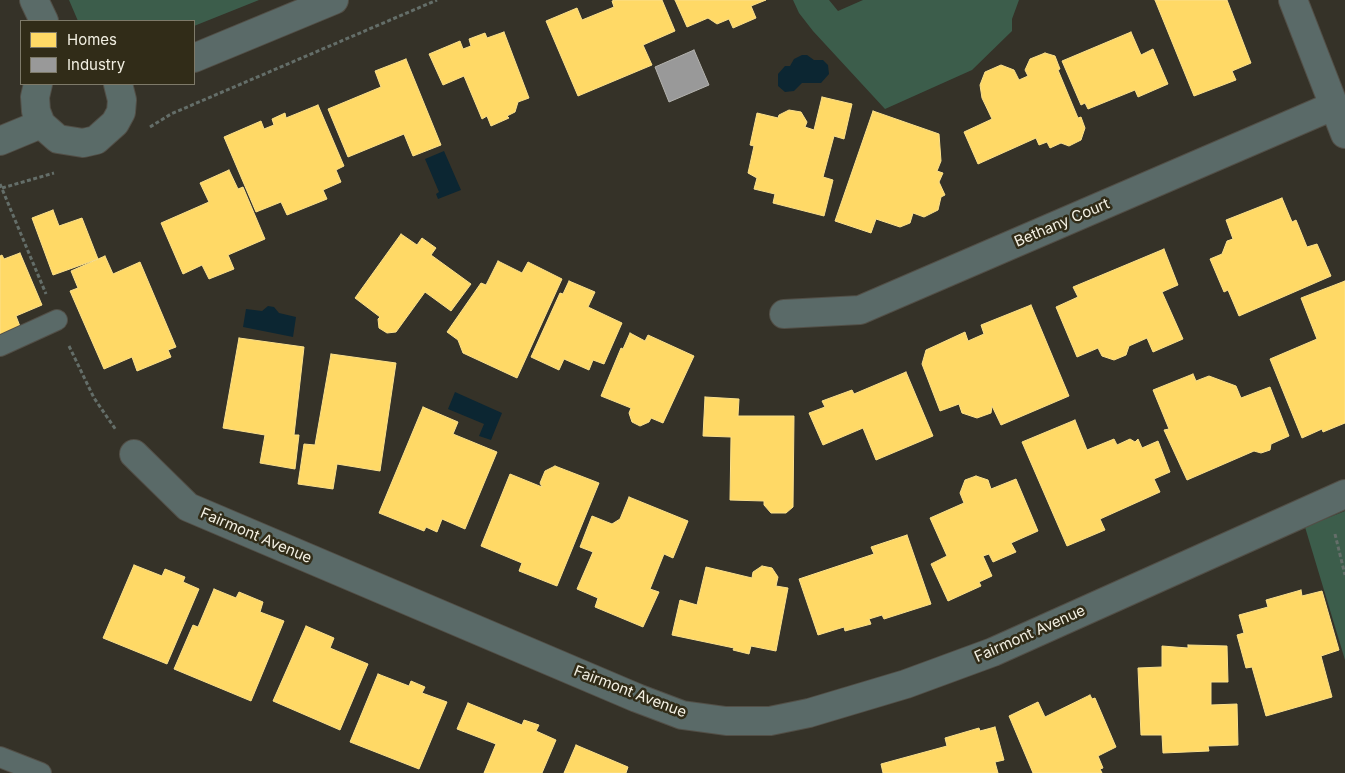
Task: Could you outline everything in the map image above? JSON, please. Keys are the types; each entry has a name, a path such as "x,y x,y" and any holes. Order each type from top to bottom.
{"main road":[{"path":"34,0 44,20"},
{"path":"38,85 35,97 36,111 41,124 58,139 70,143 96,140 115,123 121,112 123,85"},
{"path":"0,142 41,124"}],"street":[{"path":"195,58 334,0"},
{"path":"1293,0 1345,134"},
{"name":"Bethany Court","path":"784,314 860,310 1333,106"},
{"name":"Fairmont Avenue","path":"134,454 188,507 637,698 682,714 726,721 770,720 809,713 906,684 976,659 1336,497"}],"lane":[{"path":"0,346 57,320"},
{"path":"0,756 41,773"}],"path":[{"path":"144,132 171,114 437,0"},
{"path":"2,188 30,178 61,172"},
{"path":"1336,497 1345,575"}],"green space":[{"path":"69,0 259,0 195,26 195,20 78,20"},
{"path":"793,0 829,0 838,11 863,0 1019,0 1012,19 1012,31 972,70 885,109 813,31 799,13"},
{"path":"1345,511 1345,660 1305,527"}],"water":[{"path":"807,55 814,60 823,60 828,65 829,74 821,83 802,83 794,91 785,92 778,86 778,74 785,66 790,66 794,59"},
{"path":"444,151 461,190 438,199 436,194 439,192 425,159"},
{"path":"268,306 274,307 279,313 296,317 293,337 243,327 246,309 262,311"},
{"path":"455,392 502,413 491,440 479,436 484,424 448,409"}],"building: Homes":[{"path":"662,0 675,31 643,45 652,65 578,96 546,21 577,8 582,20 614,7 612,1"},
{"path":"675,0 766,0 751,6 756,18 733,28 729,19 717,24 708,18 687,27"},
{"path":"1155,0 1227,0 1251,63 1232,71 1236,80 1194,96"},
{"path":"504,32 529,98 518,102 515,112 507,116 509,118 491,126 487,116 482,119 464,76 443,85 429,54 460,41 463,49 471,46 469,39 485,33 487,38"},
{"path":"1131,32 1141,55 1153,49 1168,84 1138,97 1135,90 1088,109 1085,103 1081,105 1062,61"},
{"path":"1045,53 1055,56 1060,69 1058,70 1078,118 1081,117 1085,128 1081,140 1069,146 1061,143 1050,148 1047,142 1039,145 1036,138 978,164 964,132 992,119 982,98 980,85 985,72 1001,65 1014,70 1019,80 1028,76 1025,70 1030,59"},
{"path":"406,59 441,145 413,156 404,134 348,157 328,109 381,87 375,71"},
{"path":"822,97 852,104 844,139 834,136 823,177 833,180 824,216 773,203 775,194 754,189 757,178 748,173 754,146 750,145 757,113 778,118 779,115 789,110 801,112 807,122 805,127 814,130"},
{"path":"318,105 344,166 336,170 341,182 323,190 327,199 287,215 281,202 256,212 224,137 261,121 264,129 274,125 272,119 285,113 286,118"},
{"path":"873,111 939,134 941,161 937,171 943,173 939,182 945,195 941,197 938,210 924,217 913,213 910,223 900,227 876,219 871,233 835,221"},
{"path":"229,170 238,189 243,187 265,239 228,255 234,269 209,279 202,265 183,274 161,223 209,202 200,183"},
{"path":"1282,198 1292,222 1296,220 1307,247 1317,244 1331,276 1239,316 1228,290 1224,292 1210,259 1222,254 1227,241 1233,239 1226,220"},
{"path":"53,210 59,226 82,218 98,259 53,275 32,218"},
{"path":"401,234 417,245 422,238 436,248 431,255 471,284 451,311 425,292 396,332 387,333 379,328 378,319 380,317 355,298"},
{"path":"1164,249 1178,285 1162,292 1183,339 1153,352 1147,338 1129,346 1126,355 1114,360 1102,356 1098,348 1077,357 1056,307 1078,297 1073,287"},
{"path":"20,253 42,305 16,316 21,329 0,338 0,256 2,255 4,259"},
{"path":"105,256 113,274 140,262 176,347 168,350 171,357 137,371 132,357 104,369 70,291 78,288 71,271"},
{"path":"498,261 522,273 528,262 562,279 517,378 463,353 458,340 447,332 481,283 486,285"},
{"path":"569,281 595,292 588,307 622,323 604,364 593,360 589,370 564,359 559,370 531,357 560,293 563,294"},
{"path":"1345,281 1345,423 1323,432 1322,429 1302,438 1270,359 1317,339 1301,298"},
{"path":"1031,305 1069,396 1001,425 992,406 991,413 977,418 962,413 959,404 940,411 922,364 926,350 965,332 968,341 984,334 981,325"},
{"path":"630,333 645,341 648,335 694,356 663,423 651,418 649,422 640,426 632,422 629,413 631,408 601,396 621,348 623,349"},
{"path":"239,338 304,347 294,435 299,435 295,469 260,463 265,435 223,428"},
{"path":"331,354 396,363 380,471 337,464 333,489 298,484 304,444 315,445"},
{"path":"906,372 933,436 876,460 863,428 823,445 809,413 825,407 822,401 852,390 854,394"},
{"path":"1193,374 1196,381 1209,376 1236,386 1241,398 1270,387 1289,436 1271,444 1270,450 1261,453 1254,451 1187,480 1164,430 1169,429 1153,390"},
{"path":"705,397 739,399 738,416 794,416 793,507 786,513 771,513 764,505 764,501 730,500 731,437 703,436"},
{"path":"423,407 458,422 453,434 497,452 465,529 442,519 437,532 426,527 424,531 379,513"},
{"path":"1075,420 1087,450 1114,439 1117,445 1130,439 1135,442 1138,439 1142,448 1158,441 1170,472 1154,479 1160,492 1100,519 1105,530 1067,546 1022,442"},
{"path":"555,466 599,483 557,586 519,571 522,563 481,546 510,474 542,487 540,483 545,471"},
{"path":"976,476 988,480 991,489 1016,479 1038,531 1011,543 1016,552 993,562 989,554 983,556 992,576 979,582 981,586 948,601 931,564 947,556 930,518 964,503 960,493 965,480"},
{"path":"629,497 688,521 673,558 664,554 650,589 659,592 643,627 595,607 598,598 577,589 593,552 580,547 592,516 612,524 620,519"},
{"path":"907,535 931,604 884,619 882,615 869,619 871,624 845,631 844,627 818,635 799,579 874,554 871,547"},
{"path":"134,565 162,576 165,569 185,577 183,582 199,589 167,664 103,638"},
{"path":"762,566 772,568 778,577 776,586 788,588 776,651 751,646 749,654 733,650 734,648 672,635 680,600 697,605 706,567 752,578 753,572"},
{"path":"214,589 236,598 239,592 263,602 260,612 284,621 251,701 174,669 193,625 198,627"},
{"path":"1301,590 1302,596 1322,591 1339,650 1321,656 1332,697 1266,716 1252,667 1246,668 1237,635 1244,633 1239,615 1268,607 1266,600"},
{"path":"306,626 334,638 330,648 368,664 340,730 273,701"},
{"path":"1188,645 1227,646 1228,682 1211,682 1211,705 1237,704 1238,745 1208,746 1209,751 1163,753 1162,735 1141,735 1138,668 1162,667 1162,646 1188,648"},
{"path":"378,674 409,686 411,681 425,687 422,693 447,702 419,769 350,742"},
{"path":"1090,695 1092,699 1095,698 1116,747 1098,756 1103,768 1100,769 1102,773 1033,773 1009,716 1038,702 1045,717"},
{"path":"468,703 522,725 524,720 539,725 536,731 556,740 542,773 484,773 496,744 457,729"},
{"path":"995,727 1004,760 995,762 998,773 883,773 881,764 947,746 945,738 979,728 980,731"},
{"path":"576,745 628,767 626,773 564,773"}],"building: Industry":[{"path":"694,50 709,85 669,102 655,67"}]}
